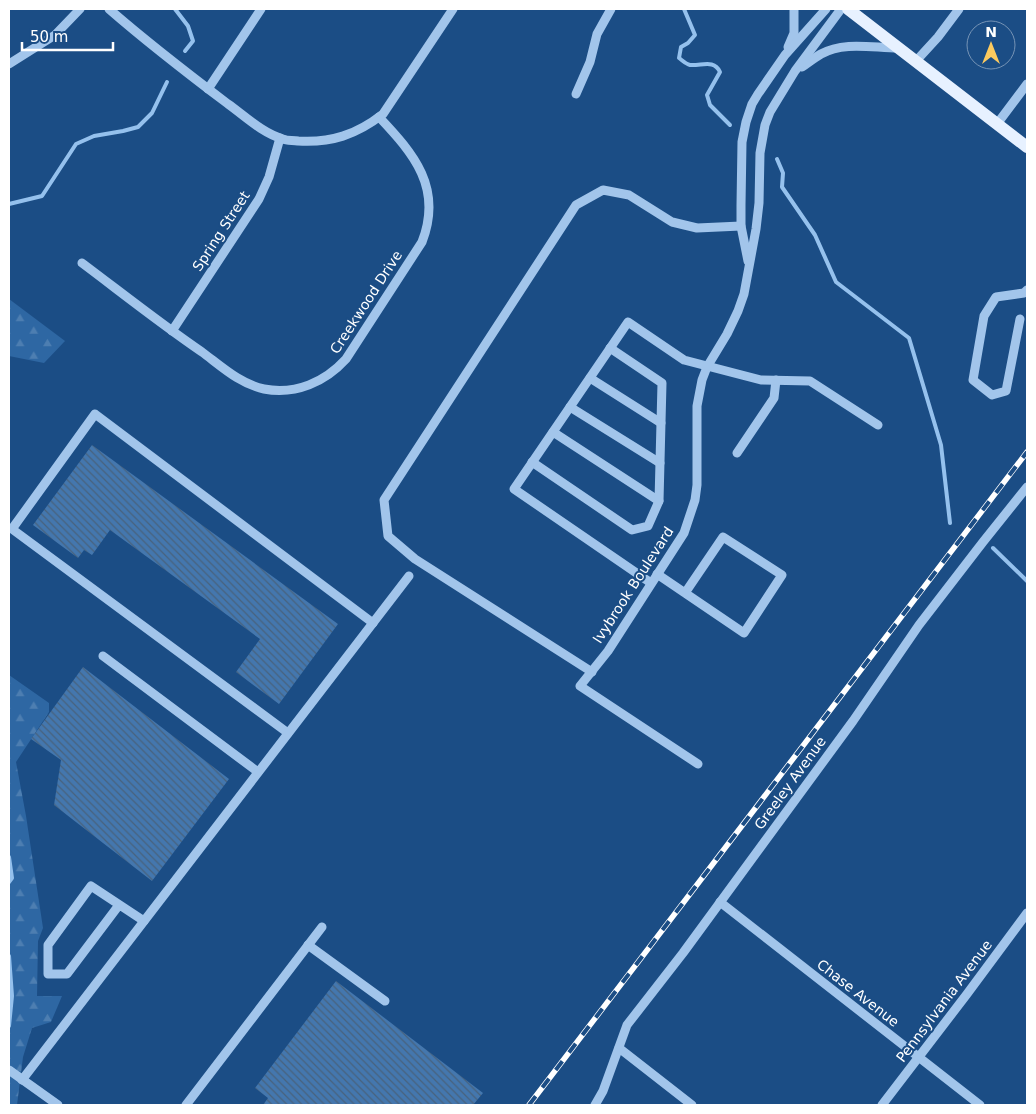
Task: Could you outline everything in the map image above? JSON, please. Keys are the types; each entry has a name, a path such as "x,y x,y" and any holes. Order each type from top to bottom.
{"main road":[{"path":"848,9 1027,147"}],"street":[{"path":"9,64 55,35 80,9"},
{"path":"109,9 156,50 254,124 280,138 310,142 351,134 379,117 394,98 453,9"},
{"path":"208,89 261,9"},
{"path":"576,94 590,62 596,34 611,9"},
{"path":"785,55 794,32 794,9"},
{"name":"Ivybrook Boulevard","path":"749,264 741,226 742,142 744,126 752,104 785,55 826,9"},
{"name":"Ivybrook Boulevard","path":"698,764 580,686 608,651 684,533 695,500 697,485 697,406 702,380 707,367 727,334 744,294 759,203 762,135 770,112 795,71 841,9"},
{"path":"916,61 938,37 959,9"},
{"path":"795,71 833,49 850,46 899,48"},
{"path":"997,124 1027,84"},
{"name":"Creekwood Drive","path":"82,263 238,378 264,389 295,390 313,384 336,370 346,359 422,242 426,230 430,213 429,195 425,178 419,166 398,137 379,117"},
{"name":"Spring Street","path":"172,331 259,200 269,177 280,138"},
{"path":"592,672 415,559 388,536 384,500 576,205 603,190 629,195 672,222 697,228 741,226"},
{"path":"1020,319 1006,391 992,394 973,380 984,316 996,297 1024,293 1027,290"},
{"path":"651,583 514,489 628,322 684,360 761,380 810,381 878,425"},
{"path":"532,462 632,530 648,526 659,501 662,384 610,348"},
{"path":"590,378 661,423"},
{"path":"738,453 774,398 776,380"},
{"path":"570,407 660,463"},
{"path":"288,733 12,529 95,414 373,623"},
{"path":"553,432 659,501"},
{"name":"Greeley Avenue","path":"595,1105 603,1091 627,1024 720,902 853,721 919,626 1027,487"},
{"path":"657,574 685,593 744,633 782,574 723,537 685,593"},
{"path":"22,1080 409,576"},
{"path":"103,656 258,772"},
{"path":"119,905 67,974 48,974 48,945 91,886 144,921"},
{"name":"Chase Avenue","path":"720,902 980,1105"},
{"name":"Pennsylvania Avenue","path":"882,1105 1027,913"},
{"path":"186,1105 322,927"},
{"path":"308,945 385,1001"},
{"path":"619,1048 692,1105"},
{"path":"10,1070 58,1105"}],"green space":[{"path":"9,299 65,341 44,363 9,356"},
{"path":"9,675 49,703 49,712 16,762 43,928 38,941 37,996 62,996 51,1022 32,1028 23,1057 17,1105 9,1105"}],"building":[{"path":"92,445 338,624 279,704 236,672 260,639 110,530 92,555 84,550 78,558 33,525"},
{"path":"83,667 229,779 152,881 54,805 61,760 31,739"},
{"path":"336,981 483,1093 473,1105 263,1105 268,1098 255,1088"}],"waterway":[{"path":"175,9 188,26 193,41 185,51"},
{"path":"684,9 695,35 688,43 681,47 679,58 690,65 711,64 717,68 720,72 707,95 710,105 730,125"},
{"path":"9,204 42,196 76,144 94,136 138,127 152,113 167,82"},
{"path":"777,159 783,173 782,187 815,235 836,282 909,338 941,445 950,523"},
{"path":"993,548 1027,581"},
{"path":"9,857 12,878 9,882"},
{"path":"9,956 12,996 9,1026"}],"railway":[{"path":"529,1105 1027,452"}]}
